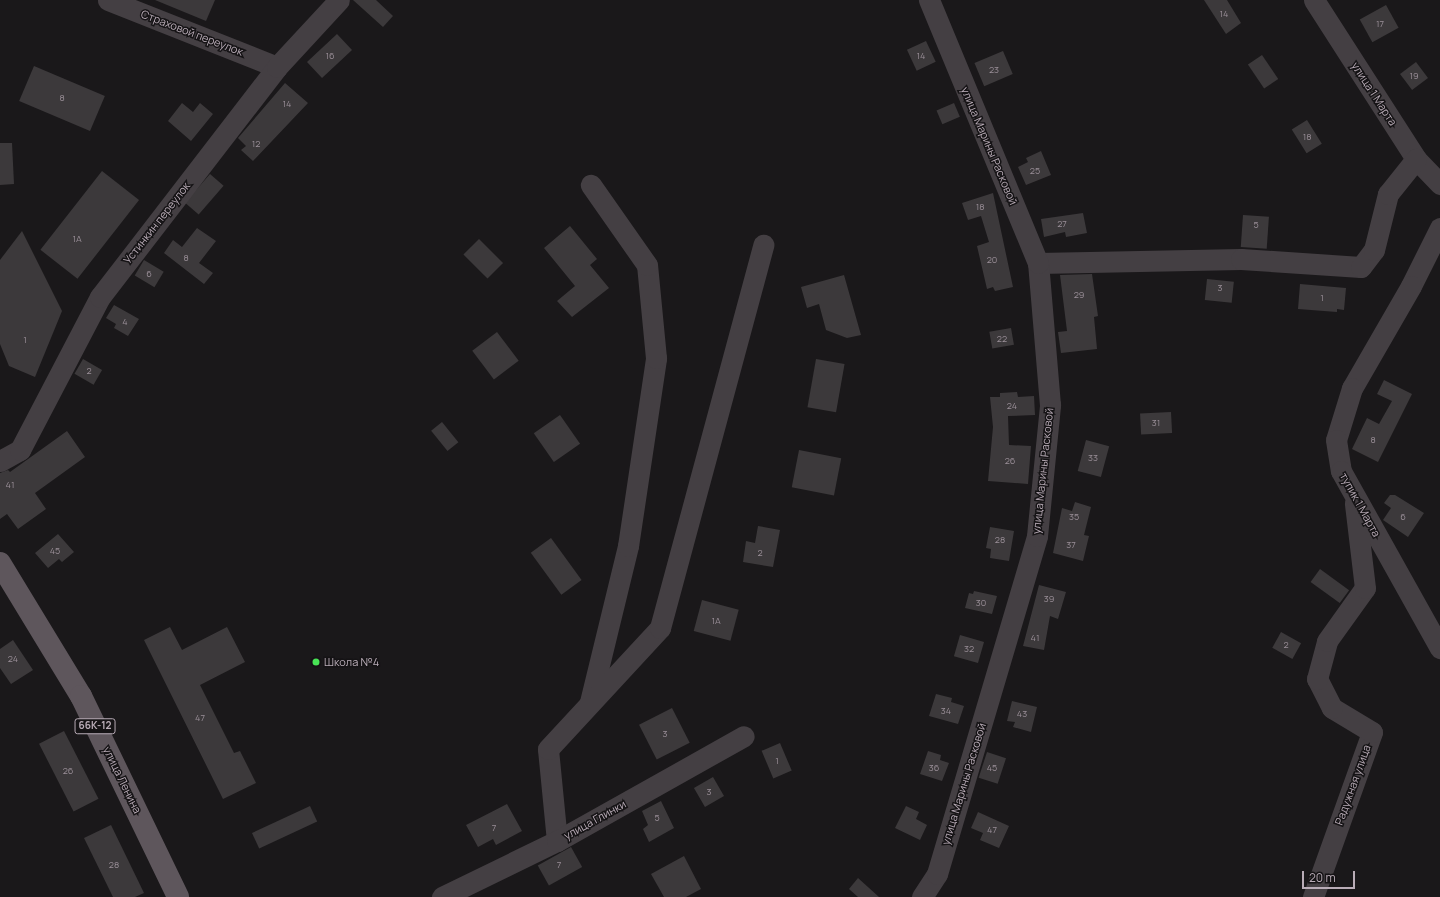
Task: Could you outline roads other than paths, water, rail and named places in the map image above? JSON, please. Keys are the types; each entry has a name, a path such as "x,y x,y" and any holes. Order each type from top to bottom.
{"main road":[{"name":"улица Ленина","path":"0,563 80,696 178,897"}],"street":[{"name":"Страховой переулок","path":"108,0 277,67"},
{"name":"Устинкин переулок","path":"0,461 20,450 100,297 277,67 339,0"},
{"name":"улица Марины Расковой","path":"922,897 937,874 1037,536 1050,405 1038,263 929,0"},
{"name":"улица 1 Марта","path":"1314,0 1416,159 1440,184"},
{"path":"1038,263 1241,259 1361,267 1374,250 1388,194 1416,159"},
{"path":"590,703 628,546 656,358 647,265 591,185"},
{"name":"тупик 1 Марта","path":"1440,228 1411,286 1352,388 1336,440 1341,471 1440,648"},
{"path":"557,841 548,749 660,628 763,245"},
{"name":"Радужная улица","path":"1313,897 1372,732 1332,708 1317,679 1326,641 1365,588 1354,494"},
{"name":"улица Глинки","path":"442,897 557,841 744,736"}],"place":[{"name":"Школа №4","path":"316,662"}]}
